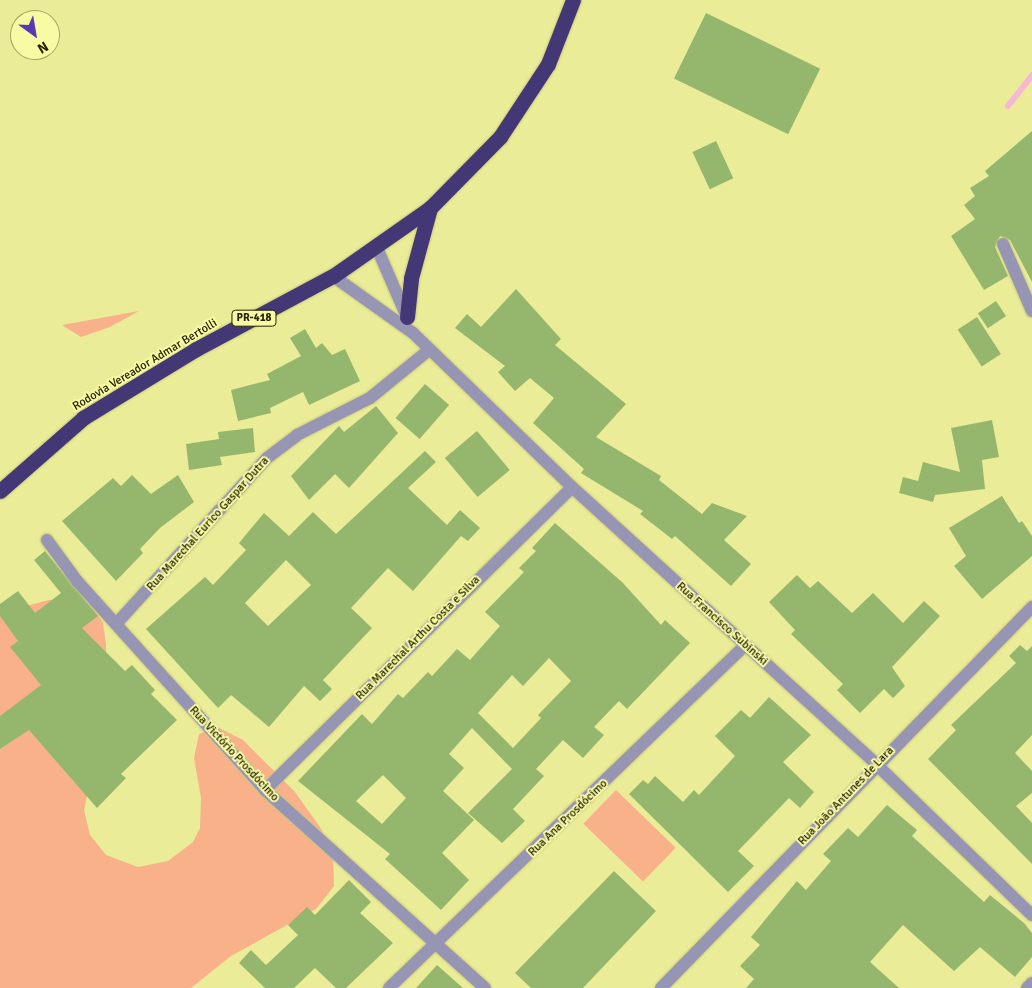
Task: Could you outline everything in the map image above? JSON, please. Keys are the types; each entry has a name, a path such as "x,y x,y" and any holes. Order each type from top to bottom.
{"highway":[{"name":"Rodovia Vereador Admar Bertolli","path":"0,491 83,418 196,349 333,276 378,248 430,208 500,137 548,64 573,0"},
{"path":"407,318 414,264 430,208"}],"street":[{"path":"1002,244 1032,311"},
{"name":"Rua Francisco Subinski","path":"378,248 413,333"},
{"name":"Rua Francisco Subinski","path":"333,276 413,333 572,487 876,764 1032,915"},
{"name":"Rua Marechal Eurico Gaspar Dutra","path":"116,624 267,458 297,434 370,398 430,349"},
{"name":"Rua Marechal Arthu Costa e Silva","path":"265,790 572,487"},
{"name":"Rua Victório Prosdócimo","path":"47,540 116,624 265,790 485,988"},
{"name":"Rua João Antunes de Lara","path":"661,988 876,764 1032,607"},
{"name":"Rua Ana Prosdócimo","path":"389,988 438,944 745,645"},
{"path":"1027,988 1032,983"}],"shaded area":[{"path":"139,311 110,327 81,337 62,325"},
{"path":"79,599 91,604 103,623 106,644 106,702 84,810 90,835 106,855 138,867 168,861 193,842 200,828 201,798 194,758 199,734 217,727 243,740 295,792 320,827 333,854 334,886 316,909 231,956 191,988 0,988 0,613 49,600"},
{"path":"616,790 676,848 643,881 583,824"}],"building":[{"path":"706,13 820,69 788,134 674,79"},
{"path":"1032,131 1032,282 1010,240 1000,236 995,247 1008,276 984,290 951,236 975,219 964,205 975,196 970,188 989,176 985,171"},
{"path":"716,141 733,178 710,189 692,152"},
{"path":"516,289 561,339 555,345 626,404 596,437 661,476 659,480 702,514 712,503 747,516 724,540 751,564 731,586 675,536 672,539 640,514 643,511 581,473 584,469 533,423 554,398 530,378 515,391 498,372 505,366 455,328 467,314 481,327"},
{"path":"996,301 1006,316 988,328 978,313"},
{"path":"977,317 1001,354 982,366 958,330"},
{"path":"305,329 316,348 322,343 332,355 345,349 360,381 309,405 303,392 270,408 271,413 238,421 231,390 270,380 267,374 301,356 290,338"},
{"path":"425,384 449,405 420,439 395,418"},
{"path":"376,406 398,433 349,488 335,474 309,500 291,476 339,426 344,432"},
{"path":"992,420 999,457 982,460 985,489 935,495 933,502 899,493 903,477 918,481 923,462 960,472 951,428"},
{"path":"253,428 255,452 220,457 222,465 189,470 186,444 219,439 218,432"},
{"path":"477,431 510,470 478,497 445,458"},
{"path":"425,451 436,462 408,488 447,525 460,510 480,528 468,541 461,536 413,591 388,568 351,608 372,628 323,680 332,689 320,701 304,686 269,727 231,695 218,708 146,629 205,577 213,585 246,550 239,543 264,513 289,536 313,512 336,534","holes":["286,560 311,585 268,626 245,603"]},
{"path":"132,475 151,494 178,475 194,502 160,528 140,549 143,553 116,581 62,521 113,478 121,486"},
{"path":"1002,496 1019,523 1022,521 1032,536 1032,556 982,599 954,566 966,556 949,528"},
{"path":"555,523 623,583 661,625 665,620 690,643 627,709 619,701 594,727 604,735 583,758 563,740 536,769 544,776 513,809 525,821 502,843 468,813 512,769 472,728 449,754 464,768 443,791 474,820 442,853 469,880 441,910 385,859 390,854 298,781 362,714 372,724 398,694 403,698 428,672 432,676 457,649 470,660 500,626 485,612 524,572 519,568 536,551 532,548","holes":["549,658 571,681 538,715 541,718 513,748 478,713 512,675 523,686","383,775 406,798 382,824 356,801"]},
{"path":"45,551 98,616 82,628 125,671 132,665 155,690 151,694 177,720 121,774 126,778 97,808 29,730 0,749 0,716 41,685 10,647 18,641 0,616 0,604 18,591 35,613 61,593 34,560"},
{"path":"797,575 810,588 818,581 852,613 873,593 903,623 924,601 940,616 892,667 905,686 893,698 884,689 860,713 837,690 843,684 791,634 795,630 769,602"},
{"path":"1020,645 1027,651 1032,646 1032,735 1015,753 1032,771 1032,793 1016,806 1032,823 1032,864 928,759 956,730 951,725 1016,663 1009,656"},
{"path":"769,697 811,735 783,762 814,792 800,808 789,798 738,851 754,866 728,892 629,794 643,780 648,784 655,776 683,802 694,790 699,795 735,756 715,736 741,710 750,718"},
{"path":"887,805 917,830 912,836 984,902 990,895 1024,923 1032,933 1032,957 1015,977 980,947 954,971 903,925 870,962 899,988 746,988 754,979 740,966 760,945 751,937 797,881 806,890 831,861 823,854 848,828 858,837"},
{"path":"614,871 656,911 583,988 531,988 515,973"},
{"path":"349,880 371,902 360,913 393,943 346,988 336,988 315,968 294,988 265,988 239,963 251,950 266,965 298,935 288,925 307,907 315,915"},
{"path":"437,965 463,988 416,988"}],"waterway":[{"path":"1008,106 1032,75"}]}
